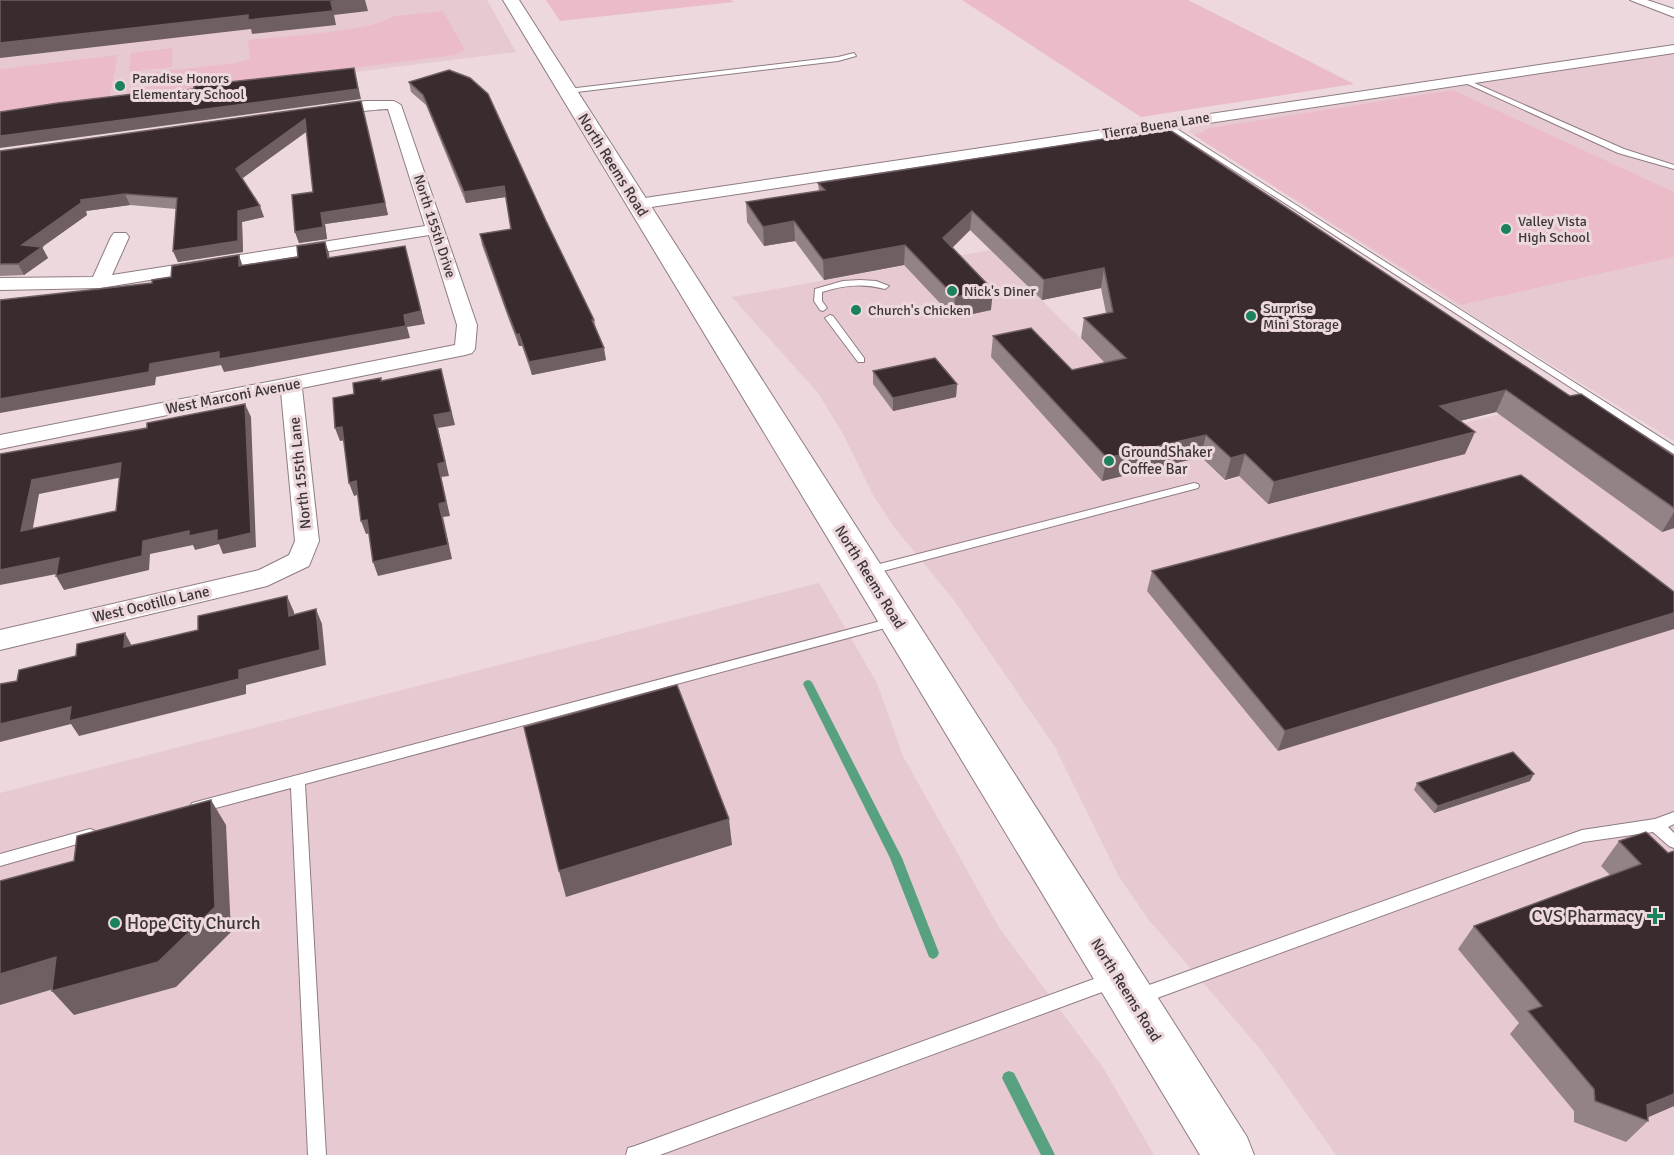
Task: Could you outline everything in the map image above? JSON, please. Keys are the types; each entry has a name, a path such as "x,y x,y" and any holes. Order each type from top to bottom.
{"main road":[{"name":"North Reems Road","path":"511,0 1229,1155"}],"street":[{"path":"1636,0 1674,13"},
{"name":"Tierra Buena Lane","path":"638,204 1164,123 1674,49"},
{"name":"North 155th Drive","path":"313,112 366,105 394,105 468,325 465,349"},
{"path":"0,284 100,282 436,229"},
{"path":"100,282 120,237"},
{"name":"West Marconi Avenue","path":"0,442 465,349"},
{"name":"North 155th Lane","path":"291,384 306,541 300,560"},
{"name":"West Ocotillo Lane","path":"0,639 267,577 300,560"}],"lane":[{"path":"568,92 817,62 854,55"},
{"path":"1461,79 1621,151 1674,167"},
{"path":"1164,123 1674,451"},
{"path":"823,308 818,301 819,291 831,286 867,280 885,286"},
{"path":"830,318 861,360"},
{"path":"866,571 1194,486"},
{"path":"184,810 898,621"},
{"path":"298,780 317,1155"},
{"path":"635,1155 1582,837 1656,825 1674,818"},
{"path":"1656,825 1674,842"},
{"path":"0,860 103,832"}],"shaded area":[{"name":"Paradise Honors Elementary School","path":"0,0 487,0 516,52 0,116"},
{"path":"546,0 731,0 734,2 560,21"},
{"path":"962,0 1188,0 1354,84 1141,117"},
{"path":"443,11 465,50 455,55 126,97 128,90 154,86 156,72 236,63 250,59 248,40 347,29 367,26 393,16"},
{"path":"173,48 172,67 129,72 131,53"},
{"name":"Valley Vista High School","path":"1674,51 1674,441 1486,324 1189,132 1192,126"},
{"path":"118,55 109,99 0,112 0,69"},
{"name":"Valley Vista High School","path":"1453,90 1674,192 1674,257 1461,305 1194,135 1209,128"},
{"path":"991,250 1225,481 1570,397 1674,465 1674,1155 1336,1155 1261,1050 1148,919 1118,875 1055,747 953,599 894,527 873,495 843,434 818,393 732,297"},
{"path":"819,583 877,683 903,756 1000,929 1104,1069 1154,1155 0,1155 0,793"}],"building":[{"path":"0,0 345,0 331,2 333,11 248,20 248,15 0,43"},
{"path":"354,68 358,89 0,136 0,112 141,93 141,95 194,89 194,86"},
{"path":"449,70 470,78 488,94 594,320 592,320 604,348 529,362 506,308 480,234 511,229 504,186 464,192 423,95 409,82"},
{"path":"361,101 385,203 321,213 323,227 295,232 292,195 313,192 305,119 236,169 260,206 238,211 238,241 173,251 177,198 125,194 81,200 81,203 22,245 42,247 18,264 0,264 0,151"},
{"path":"1168,129 1570,396 1581,394 1674,456 1674,508 1506,390 1440,406 1475,432 1274,482 1245,454 1231,458 1206,435 1107,458 993,336 1031,328 1072,370 1126,358 1084,318 1113,312 1104,268 1044,280 972,211 943,238 993,290 955,297 905,245 823,260 794,221 763,227 746,202 825,190 818,183"},
{"path":"325,242 328,258 405,246 421,311 404,315 406,326 219,359 219,352 150,364 149,372 0,399 0,300 152,283 152,280 171,277 172,266 239,255 239,266 298,257 297,246"},
{"path":"935,358 957,384 893,398 873,371"},
{"path":"441,369 451,412 434,415 445,462 438,464 446,502 439,504 448,545 373,562 367,520 361,521 356,481 349,483 342,427 335,428 333,398 354,394 353,383 381,378 381,381"},
{"path":"245,404 251,533 217,541 217,530 189,536 189,531 143,541 142,556 56,576 59,558 0,570 0,454 147,428 147,423","holes":["121,463 116,511 21,531 32,480"]},
{"path":"1521,475 1674,592 1674,613 1285,731 1152,571"},
{"path":"287,596 289,616 316,609 320,650 239,670 239,679 69,721 71,707 0,724 0,684 17,681 19,670 76,656 77,644 125,633 124,647 147,642 198,630 198,616"},
{"path":"677,685 729,819 559,871 524,727"},
{"path":"1513,752 1534,774 1438,806 1417,783"},
{"name":"Hope City Church","path":"211,800 215,907 158,962 52,991 56,957 0,974 0,881 74,861 77,836"},
{"name":"CVS Pharmacy","path":"1646,832 1668,853 1674,851 1674,1094 1647,1105 1648,1121 1595,1101 1594,1089 1528,1011 1542,1006 1474,926 1641,864 1619,841"}],"waterway":[{"path":"808,684 896,858 933,953"},
{"path":"1009,1078 1048,1155"}],"place":[{"name":"Paradise Honors Elementary School","path":"120,86"},
{"name":"Valley Vista High School","path":"1506,229"},
{"name":"Nick's Diner","path":"952,291"},
{"name":"Church's Chicken","path":"856,310"},
{"name":"Surprise Mini Storage","path":"1251,316"},
{"name":"GroundShaker Coffee Bar","path":"1109,461"},
{"name":"CVS Pharmacy","path":"1655,916"},
{"name":"Hope City Church","path":"115,923"}]}
